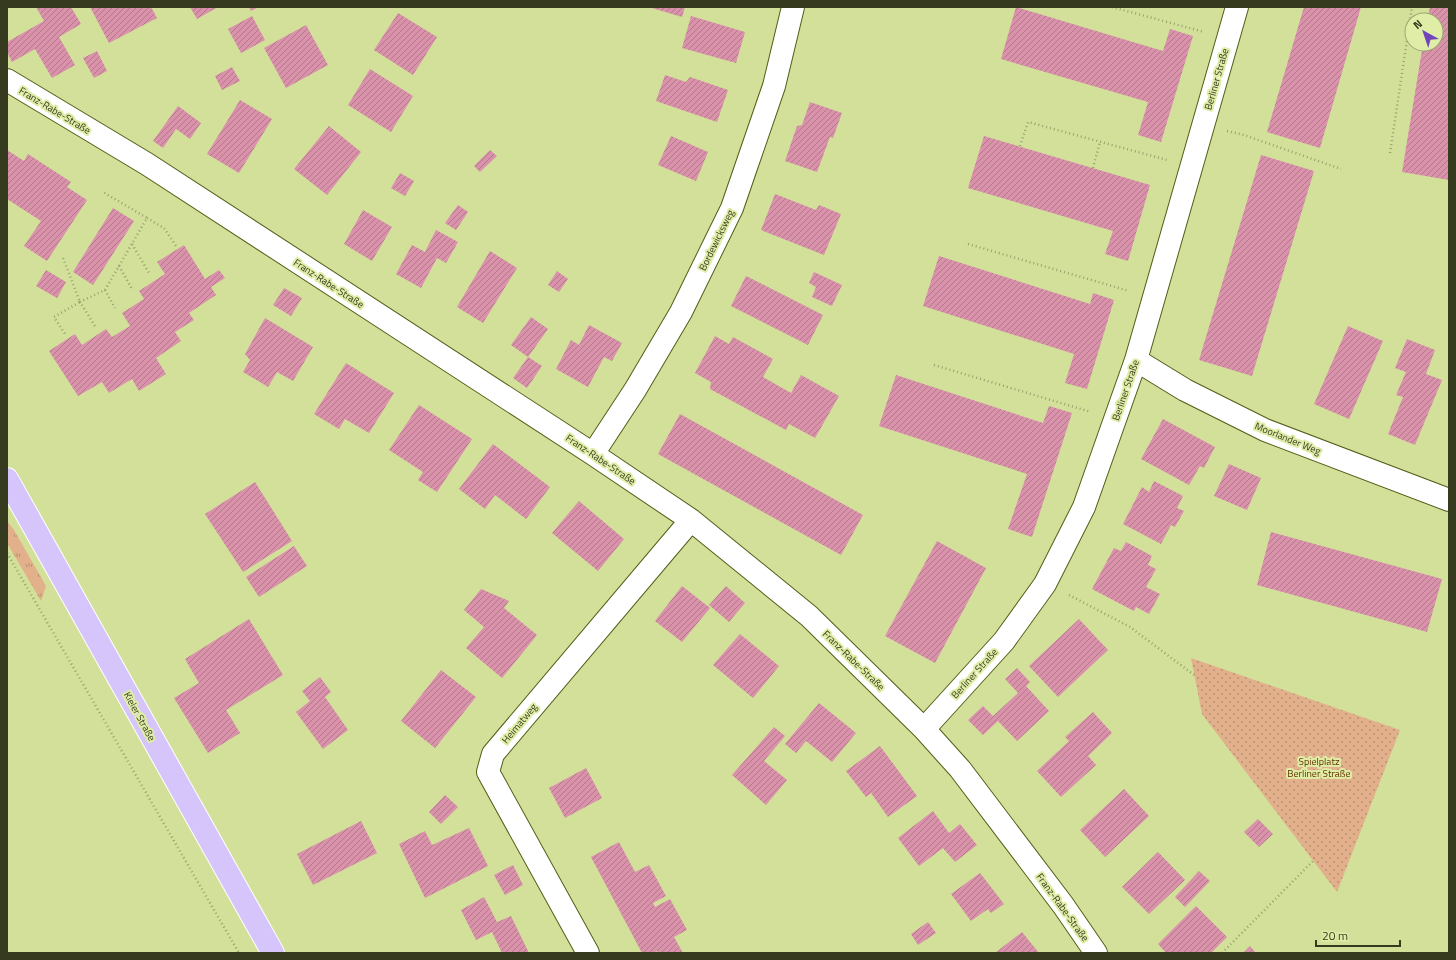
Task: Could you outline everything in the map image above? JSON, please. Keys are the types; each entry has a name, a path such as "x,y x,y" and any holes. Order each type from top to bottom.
{"main road":[{"name":"Kieler Straße","path":"7,479 273,953"}],"street":[{"name":"Bordewicksweg","path":"593,454 635,390 681,312 732,208 774,86 793,7"},
{"name":"Berliner Straße","path":"924,729 1004,641 1045,584 1084,507 1136,360 1237,7"},
{"name":"Franz-Rabe-Straße","path":"7,80 147,164 593,454 691,520 810,616 924,729 960,769 1063,905 1096,953"},
{"name":"Moorlander Weg","path":"1136,360 1185,390 1264,430 1449,500"},
{"name":"Heimatweg","path":"588,953 488,772 493,754 691,520"}],"path":[{"path":"1112,7 1228,39"},
{"path":"1390,153 1412,7"},
{"path":"1020,146 1028,122 1191,167"},
{"path":"1203,124 1244,135 1341,169"},
{"path":"1093,168 1100,142"},
{"path":"103,192 164,228 176,246"},
{"path":"65,334 54,318 80,302 105,290 147,218"},
{"path":"132,244 149,273"},
{"path":"968,244 1153,298"},
{"path":"63,258 80,302 95,326"},
{"path":"119,266 132,289"},
{"path":"105,290 115,308"},
{"path":"934,365 1115,419"},
{"path":"7,553 239,953"},
{"path":"1045,584 1130,627 1194,675"},
{"path":"1222,953 1313,861"}],"green space":[{"path":"7,521 14,530 46,586 41,601 7,543"},
{"name":"Spielplatz Berliner Straße","path":"1191,658 1400,730 1337,892 1202,714"}],"building":[{"path":"36,7 71,7 81,24 59,37 75,65 52,78 35,49 12,62 7,52 7,42 44,21"},
{"path":"90,7 151,7 157,18 109,43"},
{"path":"190,7 218,7 197,19"},
{"path":"249,7 258,7 251,11"},
{"path":"652,7 685,7 682,17"},
{"path":"1016,7 1163,51 1170,29 1193,36 1161,142 1138,135 1148,102 1001,59"},
{"path":"1304,7 1361,7 1320,148 1267,132"},
{"path":"1430,7 1449,7 1449,180 1402,172 1422,52 1444,52 1444,12 1429,12"},
{"path":"398,13 437,37 413,75 374,50"},
{"path":"252,16 265,40 241,53 228,29"},
{"path":"691,16 745,32 736,63 682,48"},
{"path":"306,25 328,65 286,88 264,48"},
{"path":"97,51 107,71 94,78 83,58"},
{"path":"232,67 240,81 222,90 215,76"},
{"path":"370,69 413,96 391,132 348,105"},
{"path":"665,75 686,82 690,77 728,90 717,122 656,101"},
{"path":"240,100 272,119 239,173 207,154"},
{"path":"810,102 842,113 833,138 830,137 817,172 785,161 797,126 802,125"},
{"path":"178,106 201,123 190,139 176,129 163,148 153,141"},
{"path":"329,126 361,152 327,195 294,169"},
{"path":"671,136 708,152 696,181 658,165"},
{"path":"984,136 1150,185 1128,261 1105,254 1113,231 968,188"},
{"path":"7,150 24,161 28,154 71,182 67,187 87,200 47,261 24,246 41,221 7,199"},
{"path":"490,150 497,156 480,172 474,166"},
{"path":"1261,155 1314,171 1252,376 1199,360"},
{"path":"400,173 414,181 405,196 391,188"},
{"path":"775,194 816,210 819,205 841,214 824,255 761,230"},
{"path":"458,205 468,212 456,230 445,223"},
{"path":"113,208 134,221 93,285 73,272"},
{"path":"363,210 392,227 372,261 344,244"},
{"path":"436,230 458,242 446,263 437,258 421,288 396,274 412,245 425,252"},
{"path":"184,245 205,279 219,270 225,278 211,287 216,295 189,313 194,320 175,332 181,341 156,358 166,374 139,391 132,379 109,393 102,382 78,396 49,351 75,334 82,345 106,329 112,337 130,326 122,313 144,299 139,291 165,274 157,262"},
{"path":"490,251 517,268 483,323 457,307"},
{"path":"939,256 1090,304 1093,293 1114,300 1087,389 1065,383 1074,354 923,306"},
{"path":"46,270 66,282 57,298 36,286"},
{"path":"557,271 568,279 559,292 548,285"},
{"path":"814,272 842,285 832,306 812,297 816,287 809,283"},
{"path":"746,276 823,315 808,345 731,306"},
{"path":"284,288 302,298 291,316 273,305"},
{"path":"531,317 548,329 528,357 511,345"},
{"path":"265,318 313,347 293,381 277,372 268,387 243,372 250,360 245,354"},
{"path":"589,325 622,343 612,361 604,357 588,387 556,369 571,340 579,345"},
{"path":"1348,326 1383,341 1349,419 1314,404"},
{"path":"715,336 729,344 733,337 773,359 763,377 791,393 801,375 839,396 815,438 789,424 786,430 710,389 711,382 695,373"},
{"path":"1407,339 1435,350 1426,374 1442,380 1415,445 1388,434 1403,397 1396,395 1406,372 1395,368"},
{"path":"528,357 542,366 527,388 513,378"},
{"path":"346,363 394,393 369,433 345,419 339,429 314,414"},
{"path":"896,375 1043,423 1049,406 1072,413 1032,537 1008,529 1027,474 879,426"},
{"path":"419,405 472,439 437,492 418,480 423,472 389,450"},
{"path":"680,414 863,515 841,555 658,454"},
{"path":"1163,419 1215,447 1204,468 1200,466 1189,485 1141,459"},
{"path":"493,444 550,487 526,519 495,495 485,509 459,489"},
{"path":"1229,464 1261,478 1247,510 1214,496"},
{"path":"1154,481 1183,496 1177,508 1184,511 1175,527 1171,525 1161,544 1123,524 1142,487 1149,492"},
{"path":"255,482 292,541 243,572 205,514"},
{"path":"579,501 624,539 598,571 552,533"},
{"path":"1271,532 1442,579 1427,632 1257,585"},
{"path":"937,541 986,568 935,663 885,636"},
{"path":"1126,542 1152,556 1148,565 1156,569 1146,587 1160,594 1149,614 1136,607 1134,611 1092,589 1114,548 1121,551"},
{"path":"294,546 307,566 259,597 246,577"},
{"path":"682,586 710,608 682,642 655,621"},
{"path":"726,586 745,603 729,622 709,605"},
{"path":"481,589 509,601 504,608 537,635 502,678 466,648 484,627 464,610"},
{"path":"249,619 283,675 226,710 240,733 208,753 174,698 199,683 185,659"},
{"path":"1079,619 1108,650 1058,697 1029,666"},
{"path":"740,634 779,666 753,698 713,665"},
{"path":"1017,668 1030,682 1026,686 1049,711 1017,741 998,721 983,735 968,720 983,706 993,716 1018,693 1005,679"},
{"path":"441,670 476,697 435,748 401,721"},
{"path":"320,677 331,692 325,697 348,730 323,749 296,712 310,701 302,691"},
{"path":"819,703 856,733 832,762 806,741 796,753 785,744"},
{"path":"1093,712 1112,733 1088,756 1096,765 1061,797 1037,771 1069,741 1065,737"},
{"path":"774,727 785,736 764,761 787,780 766,805 732,775"},
{"path":"880,746 917,796 888,817 871,793 866,797 846,771"},
{"path":"586,768 602,798 565,818 549,788"},
{"path":"1124,789 1149,816 1105,857 1080,830"},
{"path":"445,795 458,807 441,824 429,812"},
{"path":"933,811 949,833 960,824 977,845 955,862 943,848 919,866 898,838"},
{"path":"1258,819 1273,834 1259,847 1244,832"},
{"path":"361,821 377,853 313,885 297,854"},
{"path":"469,828 488,866 425,898 399,844 425,831 432,845"},
{"path":"619,842 635,872 649,865 666,896 653,903 655,907 670,899 687,930 674,937 683,953 658,953 657,951 653,953 642,953 591,857"},
{"path":"1158,852 1185,880 1149,914 1122,887"},
{"path":"513,865 523,885 505,895 494,875"},
{"path":"1199,871 1210,881 1185,907 1175,897"},
{"path":"980,873 1004,904 991,913 988,909 971,921 951,894"},
{"path":"484,897 497,922 511,916 529,953 502,953 492,932 476,940 461,910"},
{"path":"1196,906 1227,937 1211,953 1166,953 1158,944"},
{"path":"928,922 936,933 918,945 911,934"},
{"path":"1022,932 1039,953 995,953"},
{"path":"1250,946 1256,953 1243,953"}]}
